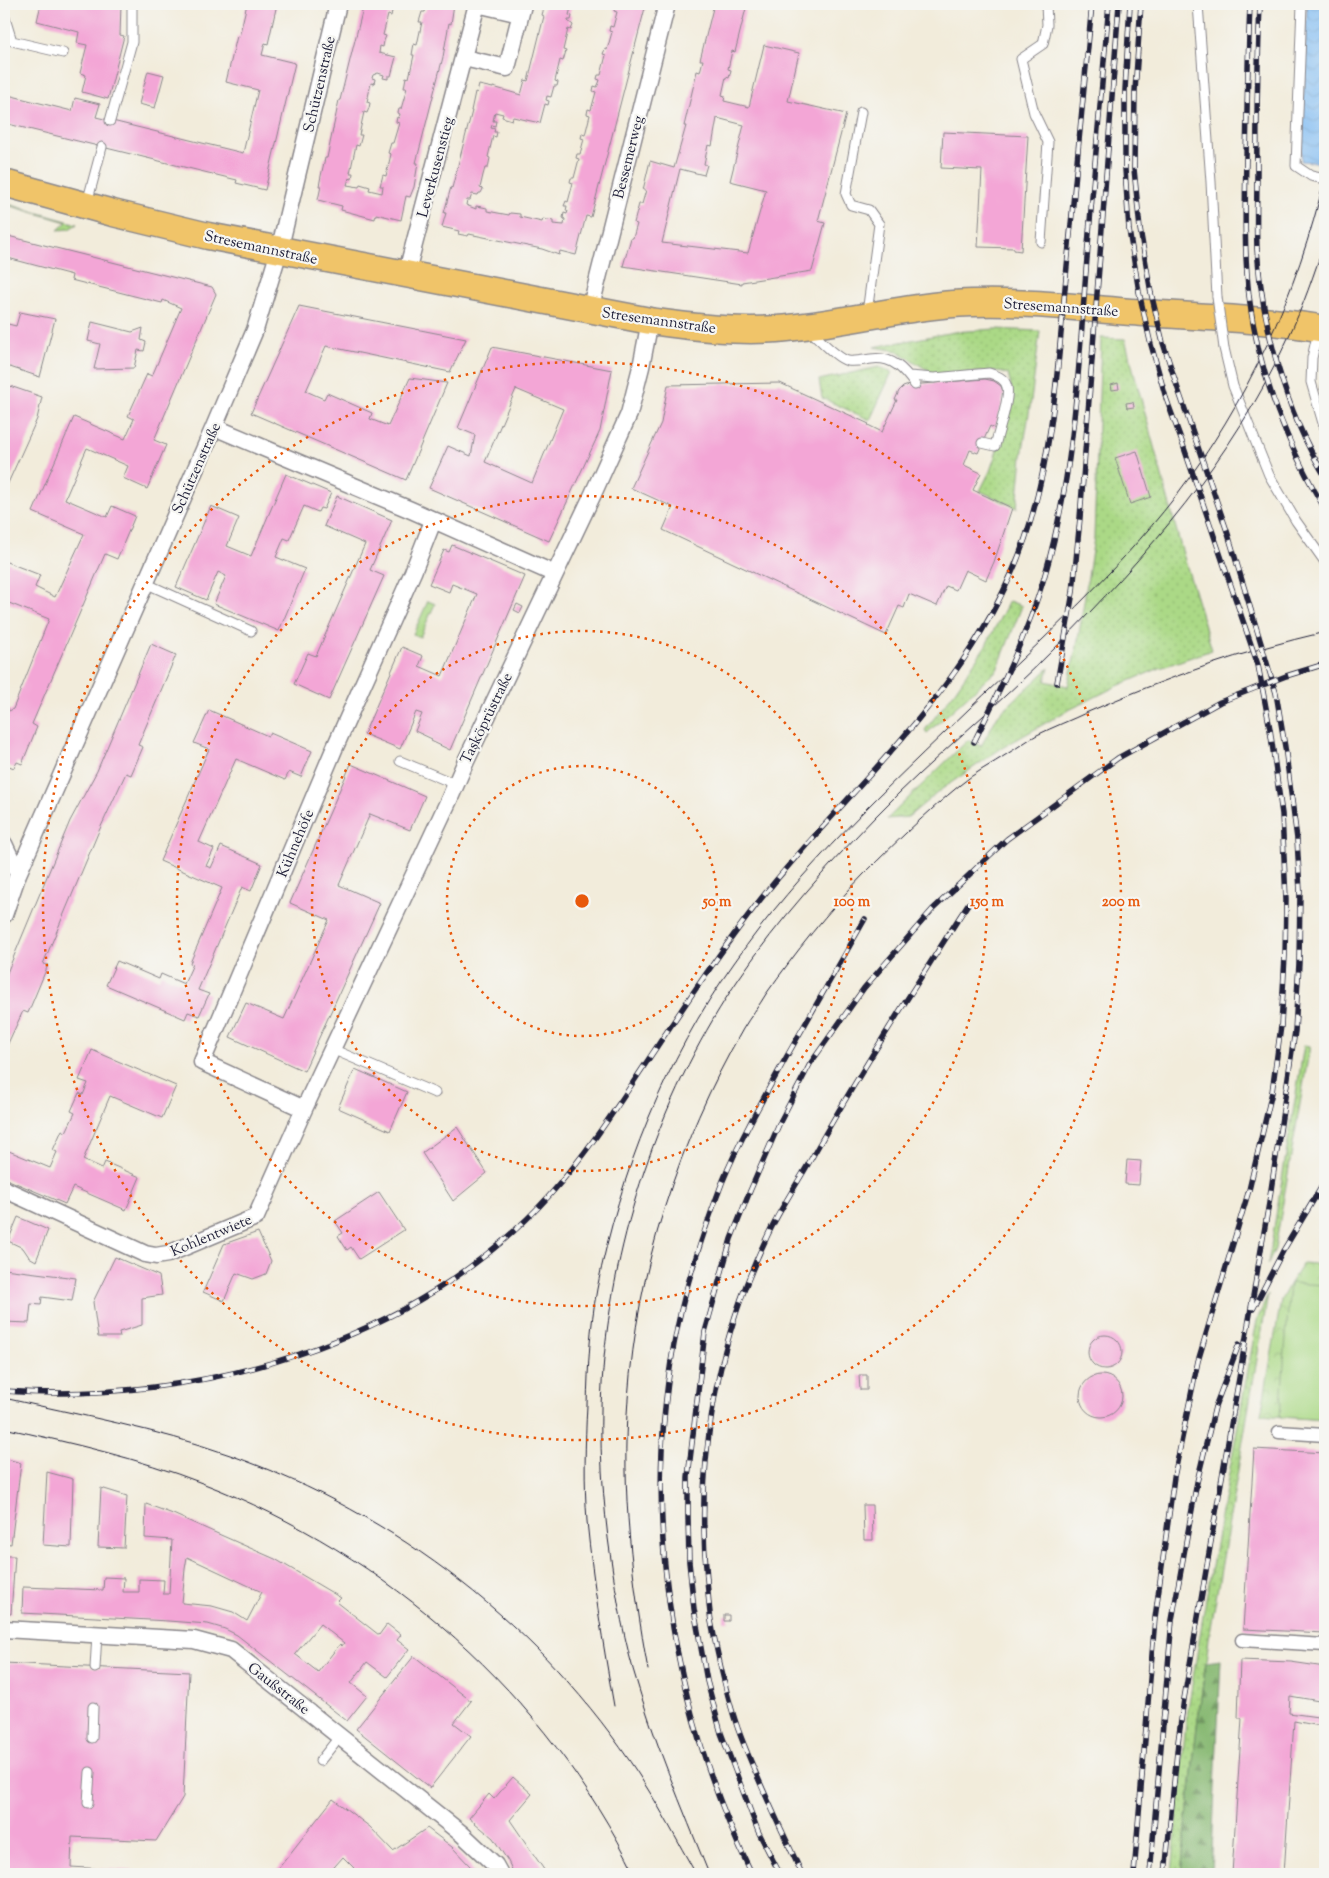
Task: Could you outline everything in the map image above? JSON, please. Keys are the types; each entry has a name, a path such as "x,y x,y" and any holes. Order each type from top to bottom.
{"main road":[{"name":"Stresemannstraße","path":"4,183 169,227 279,251 590,310 704,329 778,329 936,306 989,303 1249,321 1322,329"}],"street":[{"name":"Schützenstraße","path":"4,916 18,874 214,428 255,330 279,251 338,4"},
{"name":"Leverkusenstieg","path":"406,276 464,58 476,4 522,9 508,68 464,58"},
{"name":"Bessemerweg","path":"590,310 667,4"},
{"name":"Taşköprüstraße","path":"304,1109 629,414 642,367 650,321"},
{"path":"214,428 555,574"},
{"name":"Kühnehöfe","path":"304,1109 202,1062 336,747 413,572 433,521"},
{"path":"4,844 18,874"},
{"name":"Kohlentwiete","path":"4,1189 145,1254 156,1256 168,1254 256,1217 304,1109"},
{"path":"1279,1432 1325,1435"},
{"name":"Gaußstraße","path":"4,1629 194,1640 231,1650 462,1834 495,1865 500,1874"},
{"path":"1242,1640 1325,1645"}],"lane":[{"path":"110,121 132,42 132,4"},
{"path":"1041,242 1048,142 1034,113 1021,59 1042,44 1048,25 1046,4"},
{"path":"1198,4 1217,297 1224,348 1233,386 1269,475 1296,521 1325,562"},
{"path":"1302,4 1296,166 1311,176 1325,179"},
{"path":"4,15 12,41 63,53"},
{"path":"861,112 846,194 851,206 869,210 879,224 867,316"},
{"path":"86,206 102,147"},
{"path":"805,326 844,359 855,361 880,358 888,360 895,363 909,376 915,385"},
{"path":"1322,329 1312,358 1311,382 1325,430"},
{"path":"909,376 934,378 989,374 997,375 1003,380 1007,386 1008,396 995,446 982,443"},
{"path":"145,583 251,631"},
{"path":"400,761 455,784"},
{"path":"332,1049 435,1093"},
{"path":"95,1668 97,1634"},
{"path":"92,1738 93,1707"},
{"path":"320,1761 340,1736"},
{"path":"88,1803 90,1772"}],"green space":[{"path":"4,203 77,224 69,229 58,230 67,222"},
{"path":"995,329 1040,331 1022,456 1017,508 980,491 990,471 1014,400 1008,374 994,371 935,375 898,351 874,347 954,332"},
{"path":"1101,338 1125,339 1181,547 1212,650 1160,668 1115,687 1063,713 1002,748 942,789 908,817 887,819 968,740 981,746 998,715 1049,668 1045,681 1068,686 1078,640 1094,538"},
{"path":"879,367 892,372 870,420 822,398 819,380"},
{"path":"428,601 435,604 420,637 413,634"},
{"path":"1009,601 1022,606 997,670 927,733 925,730 955,691 986,645"},
{"path":"1304,1045 1310,1046 1275,1249 1268,1264"},
{"path":"1325,1225 1325,1420 1261,1415 1281,1300 1303,1263 1316,1264 1319,1232"},
{"path":"1290,1283 1325,1285 1325,1420 1280,1417"},
{"path":"1268,1295 1209,1639 1197,1726 1181,1874 1172,1874 1186,1722 1204,1610 1257,1320"},
{"path":"1221,1660 1211,1874 1181,1874 1206,1662"}],"water":[{"path":"1307,4 1325,4 1325,163 1301,161"}],"building":[{"path":"41,4 121,4 120,35 124,36 108,99 82,92 86,75 80,73 87,45 77,43 79,32 37,21"},
{"path":"247,4 277,4 268,44 265,43 262,55 295,63 265,190 236,183 237,180 4,123 4,94 72,111 75,98 100,104 96,117 243,153 258,90 226,82"},
{"path":"364,4 393,4 393,6 390,5 391,16 388,15 383,35 386,36 383,47 380,46 379,53 396,57 391,76 388,76 388,79 383,78 384,75 378,73 373,75 372,78 375,79 374,84 371,83 367,102 370,103 369,108 367,113 364,112 359,135 362,135 359,146 356,145 350,173 353,173 352,179 349,178 347,185 359,187 360,184 370,187 369,190 382,193 383,186 380,186 383,175 386,176 391,154 388,153 399,123 396,122 397,117 399,118 399,109 401,109 407,88 404,88 406,77 409,78 414,55 412,55 414,44 417,45 422,22 419,22 422,12 425,12 427,4 454,4 451,24 449,23 443,57 416,163 418,163 414,187 410,197 406,196 401,220 376,214 375,219 341,210 342,206 318,200 325,158 327,158 339,100"},
{"path":"545,4 572,4 569,15 572,16 571,20 568,21 573,25 571,30 568,29 563,50 566,51 563,61 560,60 555,81 558,82 557,86 554,86 551,97 547,96 548,105 545,104 540,123 513,117 512,120 502,117 503,114 495,112 493,121 496,121 495,126 492,125 491,128 495,129 494,132 497,132 496,137 493,136 488,157 490,158 488,168 485,168 483,175 480,188 483,189 478,195 472,194 470,200 467,200 466,205 476,209 476,206 487,208 487,211 509,215 510,213 520,214 520,217 542,222 543,219 553,221 553,224 564,225 564,213 567,214 568,211 566,211 567,206 564,206 566,201 568,202 573,183 570,182 571,178 574,178 579,159 576,158 577,154 580,154 584,139 581,138 582,134 585,135 590,115 587,114 588,109 591,110 596,92 593,91 594,86 597,87 600,80 597,79 598,75 601,75 606,55 603,54 605,49 607,50 612,32 609,31 610,26 613,27 617,12 614,11 615,6 618,7 619,4 646,4 591,217 586,216 576,255 560,251 559,255 542,249 469,234 468,236 458,234 459,231 442,227 446,213 444,213 472,111 475,92 477,93 479,85 521,95 525,80 528,81 544,16 542,15"},
{"path":"714,4 747,4 735,52 732,51 728,69 731,70 729,78 726,77 722,95 725,96 724,101 749,107 764,45 799,53 788,101 846,114 818,221 825,223 812,271 742,282 742,284 623,266 637,224 634,223 639,204 642,204 646,190 643,190 650,161 674,168 686,126 684,126 697,71 700,72 703,60 700,60","holes":["717,118 744,125 730,181 766,190 748,253 662,243 680,169 704,175 707,165 704,164 708,145 712,146"]},
{"path":"148,71 164,75 155,108 139,104"},
{"path":"943,132 1028,136 1021,251 1014,250 1014,248 978,247 982,170 941,168"},
{"path":"4,235 212,287 216,294 154,440 166,445 147,489 123,478 128,466 87,448 65,499 107,517 112,506 135,516 117,559 105,554 32,724 37,727 22,764 17,762 14,768 4,764 4,697 9,711 13,709 49,619 4,601 4,561 40,575 35,587 55,597 84,534 33,512 74,417 125,439 134,419 128,416 147,374 152,376 181,308 163,300 162,303 71,280 72,275 4,257"},
{"path":"299,306 466,339 450,372 326,346 306,391 324,399 327,393 372,413 370,419 388,426 410,378 447,383 406,480 251,413"},
{"path":"20,312 55,319 40,377 4,365 4,323 16,326"},
{"path":"92,322 132,332 143,328 141,340 146,342 144,351 138,350 134,368 94,369 100,344 88,341"},
{"path":"492,347 612,370 600,431 549,541 429,488 448,446 471,456 475,435 458,428","holes":["516,389 563,409 532,483 485,462"]},
{"path":"1325,372 1325,392 1320,390"},
{"path":"985,379 994,381 1001,386 1004,394 1002,404 995,429 990,426 978,453 970,450 964,465 981,473 973,490 1012,508 994,562 986,580 965,570 956,590 946,586 937,606 909,594 904,608 899,606 886,635 663,530 673,507 631,488 661,423 668,385 780,383 869,424 882,432 897,400 895,400 899,391 903,387"},
{"path":"1118,383 1119,389 1112,390 1111,385"},
{"path":"7,385 42,397 37,419 4,492 4,402"},
{"path":"1133,402 1134,407 1127,408 1126,403"},
{"path":"1137,451 1151,497 1130,504 1115,458"},
{"path":"286,474 331,493 324,509 320,508 318,512 304,506 289,540 284,538 276,557 305,569 279,631 214,604 226,576 218,572 206,600 176,587 211,506 239,518 227,546 251,556"},
{"path":"337,496 392,520 370,570 384,576 329,700 294,684 308,653 316,656 365,544 324,526"},
{"path":"452,545 525,576 450,750 415,731 422,714 416,712 400,749 364,734 402,647 423,656 419,666 442,676 477,594 452,584 449,592 429,584 444,550 449,552"},
{"path":"517,604 523,607 520,613 514,610"},
{"path":"151,644 176,655 138,745 143,747 131,775 126,773 98,833 43,964 48,965 28,1013 23,1011 4,1052 4,980 70,821 97,771"},
{"path":"209,710 268,736 270,733 312,751 301,777 289,772 285,780 236,759 199,842 214,849 206,866 211,868 221,846 262,864 251,891 242,887 198,990 209,994 199,1016 188,1012 185,1019 106,985 117,961 159,979 161,974 184,984 193,964 190,963 222,888 160,861 209,749 194,743"},
{"path":"351,764 425,796 410,830 370,814 339,885 380,903 304,1071 230,1037 246,1003 284,1019 329,920 290,903"},
{"path":"92,1050 176,1086 162,1118 110,1096 83,1160 102,1169 105,1162 140,1177 126,1210 73,1187 65,1204 4,1178 4,1149 50,1168 57,1152 53,1150 62,1130 66,1132 75,1113 71,1111 79,1093 83,1095 88,1083 79,1080"},
{"path":"355,1069 407,1092 390,1131 338,1108"},
{"path":"457,1127 487,1173 453,1201 422,1153"},
{"path":"1127,1160 1141,1161 1139,1185 1125,1184"},
{"path":"379,1192 404,1230 359,1259 351,1247 347,1250 338,1236 343,1233 335,1221"},
{"path":"18,1217 48,1230 36,1261 29,1257 23,1248 8,1241"},
{"path":"258,1232 271,1261 266,1274 253,1279 236,1273 224,1301 203,1292 224,1244"},
{"path":"115,1257 159,1276 162,1295 142,1298 142,1325 119,1332 120,1337 98,1337 93,1302"},
{"path":"4,1269 76,1278 72,1301 42,1297 41,1305 31,1304 29,1323 4,1322"},
{"path":"1105,1335 1117,1340 1122,1352 1117,1364 1105,1369 1093,1364 1088,1352 1093,1340"},
{"path":"859,1375 867,1375 867,1390 860,1390"},
{"path":"1101,1375 1116,1381 1122,1396 1116,1411 1101,1417 1086,1411 1080,1396 1086,1381"},
{"path":"1254,1449 1325,1453 1325,1633 1243,1629"},
{"path":"4,1458 21,1463 11,1544 4,1543"},
{"path":"47,1472 73,1479 71,1547 43,1545"},
{"path":"101,1488 127,1496 124,1548 98,1547"},
{"path":"146,1504 275,1559 341,1598 337,1602 379,1635 387,1624 401,1635 397,1640 409,1649 387,1677 367,1662 351,1683 367,1696 347,1721 237,1635 225,1629 208,1624 22,1613 23,1587 103,1590 104,1577 124,1578 123,1592 139,1592 139,1579 164,1580 163,1594 169,1594 172,1540 145,1538","holes":["187,1557 262,1592 247,1621 233,1612 212,1606 182,1603","320,1624 344,1643 342,1646 340,1644 318,1672 295,1654"]},
{"path":"863,1505 872,1505 873,1540 864,1540"},
{"path":"4,1556 15,1556 11,1614 4,1613"},
{"path":"724,1615 729,1615 729,1621 724,1621"},
{"path":"414,1656 471,1701 454,1723 471,1736 430,1788 356,1729"},
{"path":"1240,1660 1291,1662 1325,1667 1325,1702 1290,1696 1289,1713 1325,1718 1325,1727 1294,1721 1284,1874 1232,1874 1242,1718 1238,1718"},
{"path":"4,1663 189,1672 183,1797 156,1841 72,1837 71,1867 136,1871 135,1874 4,1874"},
{"path":"513,1777 532,1794 510,1820 547,1874 514,1874 493,1838 469,1818 489,1794 494,1799"},
{"path":"333,1799 370,1827 393,1851 427,1828 452,1847 475,1874 360,1874 343,1857 328,1874 274,1874"}],"tram line":[{"path":"614,1706 592,1567 585,1492 585,1448 590,1347 597,1289 618,1203 632,1160 666,1078 709,1000 734,963 787,894 876,799 1102,580 1128,553 1175,497 1225,423 1267,345 1300,263 1325,177"},
{"path":"709,1874 659,1747 633,1669 615,1587 604,1493 601,1403 610,1308 620,1258 648,1159 667,1111 713,1020 740,977 787,915 875,817 919,774 1033,670 1089,613 1154,541 1215,464 1242,424 1288,338 1325,241"},
{"path":"648,1670 637,1603 627,1501 626,1433 633,1350 651,1255 680,1161 699,1116 743,1029 800,948 850,889 910,829 971,776 1037,735 1117,700 1175,677 1234,657 1325,632"},
{"path":"4,1398 146,1430 230,1455 291,1480 350,1509 407,1543 461,1582 511,1624 558,1671 601,1721 639,1775 696,1874"},
{"path":"4,1428 79,1445 178,1474 202,1483 270,1513 336,1549 398,1591 455,1638 508,1690 556,1747 599,1809 635,1874"}],"railway":[{"path":"4,1391 78,1393 152,1387 226,1374 299,1354 369,1326 435,1291 495,1247 549,1196 574,1166 609,1118 699,983 744,920 796,856 909,731 944,687 975,642 1003,592 1025,539 1034,507 1042,475 1053,409 1092,4"},
{"path":"974,742 1030,620 1054,542 1061,506 1076,395 1109,4"},
{"path":"1057,683 1073,592 1080,518 1119,4"},
{"path":"1130,4 1125,90 1125,169 1129,230 1139,292 1166,398 1258,665 1270,729 1282,814 1286,900 1281,1026 1272,1092 1249,1190 1198,1361 1174,1477 1155,1618 1134,1874"},
{"path":"1141,4 1135,91 1134,169 1140,229 1151,293 1163,343 1228,534 1276,693 1297,839 1300,891 1299,963 1295,1031 1269,1203 1184,1699 1165,1874"},
{"path":"1250,4 1245,211 1246,262 1253,324 1259,352 1276,407 1298,459 1325,509"},
{"path":"1260,4 1257,108 1257,249 1260,278 1270,337 1287,396 1298,424 1325,476"},
{"path":"780,1874 758,1831 721,1733 707,1681 694,1609 689,1562 688,1477 705,1332 731,1239 781,1120 810,1064 864,988 932,910 1007,839 1118,758 1220,702 1286,676 1325,664"},
{"path":"802,1874 760,1784 738,1729 711,1621 704,1536 704,1492 707,1448 713,1405 722,1362 734,1320 749,1279 771,1229 867,1063 968,904"},
{"path":"752,1874 724,1810 700,1743 682,1675 670,1605 663,1535 662,1464 667,1394 678,1324 687,1288 703,1235 722,1183 761,1103 865,919"},
{"path":"1253,1309 1283,1251 1325,1181"},
{"path":"1150,1874 1172,1620 1197,1482 1215,1407 1239,1344"}]}
